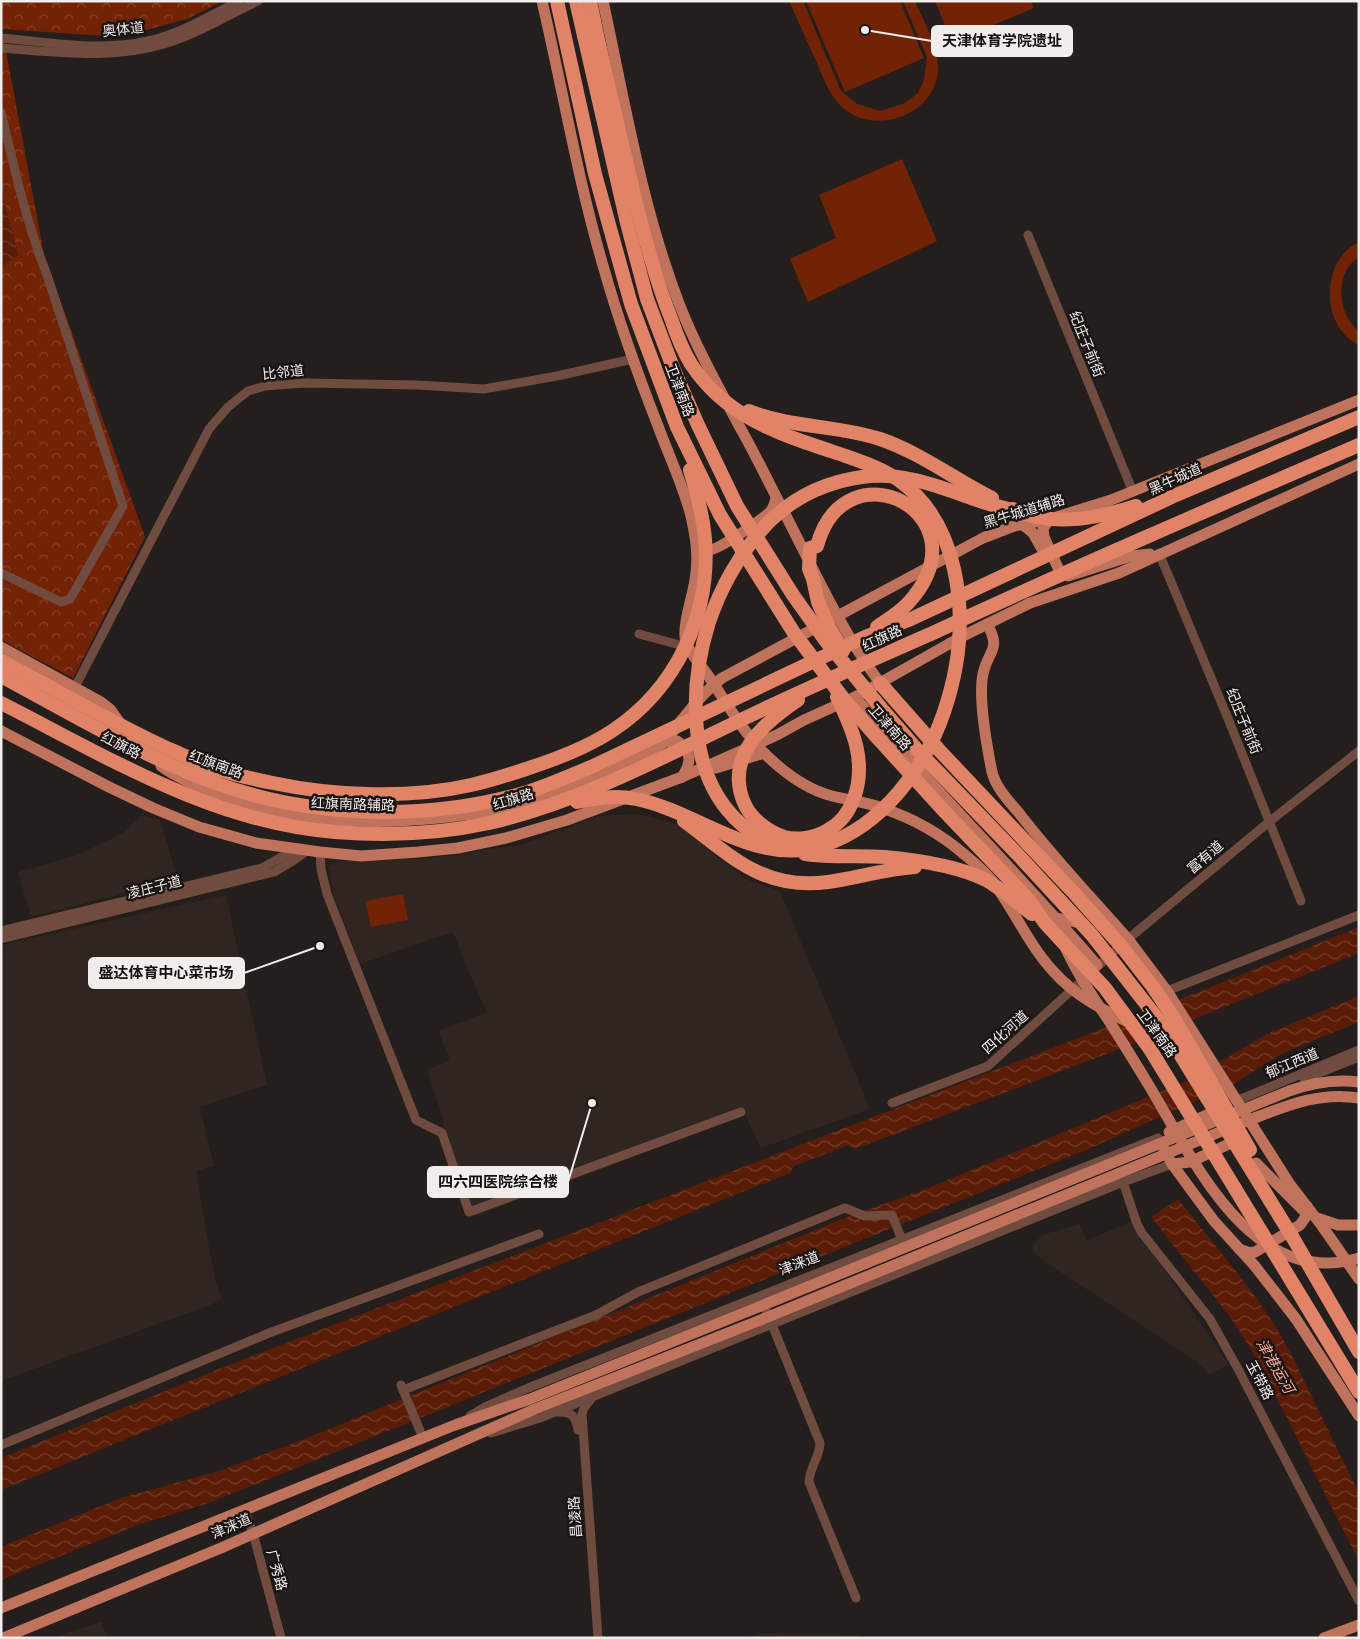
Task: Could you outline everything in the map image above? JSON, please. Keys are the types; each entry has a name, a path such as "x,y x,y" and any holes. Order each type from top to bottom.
{"highway":[{"name":"卫津南路","path":"557,1 595,174 631,304 664,396 682,438 720,515 824,680 1029,900 1051,921 1063,943 1105,988 1164,1071 1359,1392"},
{"name":"卫津南路","path":"576,1 627,223 647,298 677,378 737,506 859,692 1021,858 1092,936 1137,990 1174,1042 1293,1238 1359,1352"},
{"path":"521,814 610,797 640,800 667,809 748,844 769,849 784,851 813,849 828,844 848,835 870,821 907,782 926,753 939,726 952,689 960,647 959,600 951,556 940,527 920,498 887,472 791,438 737,412 702,379 688,358 666,305 647,246 590,1"},
{"path":"717,394 747,410 770,418 880,439 923,458 988,496 1021,518"},
{"name":"黑牛城道","path":"1007,575 1176,495 1359,417"},
{"path":"212,768 272,783 308,789 355,793 415,792 469,786 516,772 566,755 612,731 649,700 667,678 687,644 699,613 706,570 705,539 698,497 682,438"},
{"name":"红旗路","path":"1,703 179,792 216,807 262,820 331,832 402,834 487,824 588,791 824,680 1359,444"},
{"path":"1051,921 986,880 963,872 884,857 837,857 788,850 766,842 753,834 724,806 710,782 698,738 696,716 698,680 704,641 710,620 721,592 737,563 766,525 790,504 815,490 850,479 889,476 931,484 1021,518 1088,518 1176,495"},
{"path":"859,692 822,613 809,569 809,554 810,548 817,546 824,526 838,509 858,498 882,495 901,500 917,512 928,530 932,552 928,571 920,587 909,602 865,637"},
{"name":"红旗路","path":"439,808 494,800 547,785 624,752 865,637 911,619 1007,575"},
{"path":"1,660 135,732 212,768 299,805"},
{"name":"红旗南路","path":"1,676 131,745 218,784 299,805 379,812 439,808"},
{"path":"824,680 850,725 856,744 860,764 857,789 849,810 834,826 825,832 809,837 785,837 766,828 749,811 741,793 740,764 749,744 761,729 824,680"},
{"path":"880,683 916,725 1082,901 1122,947 1153,987 1175,1020 1256,1163 1282,1210 1293,1238"},
{"path":"667,809 738,862 757,873 781,881 802,883 826,882 897,868 937,866"}],"main road":[{"path":"542,1 582,186 604,269 633,358 682,486 696,541 698,558 695,580 680,645"},
{"path":"603,1 648,205 680,305 710,374 837,616 858,652 880,683"},
{"name":"黑牛城道辅路","path":"714,684 956,551 1021,518 1050,520 1133,492 1359,400"},
{"path":"1,731 109,787 199,827 256,843 361,856 458,848 551,826 682,777 756,744 880,683 987,624 1041,598 1118,573 1359,464"},
{"path":"696,541 702,548 708,550 724,544 771,510 776,498"},
{"path":"1021,518 1037,539 1057,583 1055,587 1041,598"},
{"path":"1050,520 1042,528 1044,537 1059,570 1068,576 1131,556 1159,553"},
{"path":"987,624 994,638 994,643 984,669 981,694 988,748 995,779 1036,835 1128,939 1167,991 1252,1127 1359,1279"},
{"path":"684,632 689,649 764,753 809,788 833,797 877,806 910,818 945,839 963,853 995,884 1043,960 1054,973 1092,1004 1140,1029 1147,1035 1196,1114"},
{"name":"红旗南路辅路","path":"1,648 75,687 110,709 142,750 165,769 199,787 279,813 335,820 392,822 455,817 523,804 543,797 612,769 666,742 690,710 714,684"},
{"path":"859,692 904,755 1051,921 1097,965"},
{"path":"666,742 677,740 682,744 688,755 690,764 682,777"},
{"path":"698,770 712,769 764,753"},
{"path":"543,797 551,826"},
{"path":"1051,921 1096,927 1128,939"},
{"path":"1063,943 1084,983 1158,1100 1196,1167 1213,1192 1236,1217 1264,1242 1294,1257 1321,1263 1359,1258"},
{"path":"532,1404 764,1305 1288,1091 1302,1086 1326,1082 1359,1082"},
{"path":"532,1404 758,1321 1295,1103 1329,1096 1359,1098"},
{"path":"1234,1098 1196,1114 1158,1138 1172,1164 1214,1221 1254,1265 1296,1319 1359,1416"},
{"path":"1172,1164 1190,1162 1237,1141 1251,1133 1252,1127"},
{"path":"1256,1163 1296,1204 1309,1214 1322,1221 1338,1225 1359,1225"},
{"path":"1300,1225 1305,1218 1306,1206"},
{"path":"1239,1249 1255,1252 1300,1225 1306,1223 1322,1226"},
{"path":"1254,1265 1253,1257 1255,1252"},
{"name":"津涞道","path":"1,1608 455,1425 532,1404"},
{"name":"津涞道","path":"3,1638 221,1548 346,1491 470,1439 532,1404"},
{"path":"1324,1638 1359,1626"}],"street":[{"name":"奥体道","path":"1,38 100,46 126,45 180,31 240,1"},
{"path":"1,48 66,54 140,50 181,39 258,1"},
{"path":"1,112 18,184 38,252 123,506 70,599 61,602 1,573"},
{"name":"纪庄子前街","path":"1028,235 1133,492"},
{"name":"比邻道","path":"75,687 209,429 228,407 248,391 266,386 304,383 417,385 484,389 540,379 633,358"},
{"name":"纪庄子前街","path":"1159,553 1301,901"},
{"path":"639,634 680,645"},
{"name":"富有道","path":"1072,989 1097,965 1269,822 1359,751"},
{"name":"凌庄子道","path":"1,931 262,868 301,850"},
{"name":"凌庄子道","path":"1,939 274,872 292,862 301,850"},
{"path":"320,852 326,894 416,1120 442,1133 469,1212 741,1112"},
{"path":"1167,991 1359,915"},
{"name":"四化河道","path":"892,1103 988,1066 1072,989"},
{"name":"郁江西道","path":"1234,1098 1359,1050"},
{"name":"郁江西道","path":"1243,1112 1244,1104 1247,1102 1359,1057"},
{"name":"津涞道","path":"455,1425 487,1406 528,1388 900,1237 1158,1138"},
{"name":"津涞道","path":"470,1439 510,1428 555,1412 1123,1182 1172,1164"},
{"name":"玉带路","path":"1123,1182 1137,1224 1142,1233 1210,1319 1359,1601"},
{"path":"423,1438 403,1390 596,1315 638,1292 845,1208 865,1216 892,1216 900,1237"},
{"path":"1,1445 269,1334 539,1234"},
{"path":"760,1295 820,1443 820,1449 810,1470 809,1482 856,1598"},
{"name":"昌凌路","path":"592,1397 582,1414 598,1638"},
{"name":"昌凌路","path":"555,1412 567,1412 576,1420 592,1638"},
{"name":"广秀路","path":"244,1510 253,1532 281,1638"}],"shaded area":[{"path":"638,814 677,824 745,879 780,891 870,1109 761,1148 745,1115 473,1217 467,1215 440,1139 444,1122 427,1070 450,1060 438,1031 487,1012 453,932 360,964 334,896 329,866 339,861 431,858 521,845 597,816"},
{"path":"142,815 160,820 178,880 31,917 18,872 77,855 123,833"},
{"path":"226,895 267,1085 200,1107 214,1166 196,1171 215,1280 222,1298 213,1304 1,1381 1,945"},
{"path":"1132,1222 1228,1364 1210,1375 1196,1361 1042,1260 1033,1252 1033,1245 1042,1235 1079,1224 1087,1240"},
{"path":"101,1622 107,1638 50,1638"},
{"path":"763,1633 859,1635 859,1638 743,1638"}],"green space":[{"path":"1,1 223,1 187,19 120,37 2,29 44,255 145,537 73,678 1,640"},
{"path":"789,1 803,1 841,91 857,104 880,111 903,104 918,93 924,80 927,57 903,1 915,1 934,43 938,61 935,86 927,99 901,117 886,120 870,120 855,116 842,107 833,97 827,86"},
{"path":"806,1 900,1 924,58 845,92"},
{"path":"935,1 1031,1 1034,8 952,42"},
{"path":"902,159 937,241 808,302 790,259 836,238 819,195"},
{"path":"1359,242 1359,259 1349,266 1342,282 1341,291 1344,309 1348,318 1359,331 1359,345 1346,336 1337,324 1330,294 1332,278 1337,263 1346,251"},
{"path":"403,894 408,920 371,927 365,901"}],"water":[{"path":"1,190 19,255 1,267"},
{"path":"1359,927 1359,953 1117,1050 855,1149 849,1145 794,1166 790,1173 1,1490 1,1458 229,1365 1206,989"},
{"path":"1359,996 1359,1022 1281,1054 1232,1085 1088,1149 209,1503 140,1524 1,1580 1,1547 118,1499 219,1471 307,1438 847,1217 921,1191 1213,1070 1221,1061 1269,1033"},
{"name":"津港运河","path":"1178,1199 1251,1291 1289,1350 1359,1493 1359,1561 1257,1359 1231,1318 1151,1217"}],"place":[{"name":"天津体育学院遗址","path":"865,30"},
{"name":"盛达体育中心菜市场","path":"320,946"},
{"name":"四六四医院综合楼","path":"592,1103"}]}
